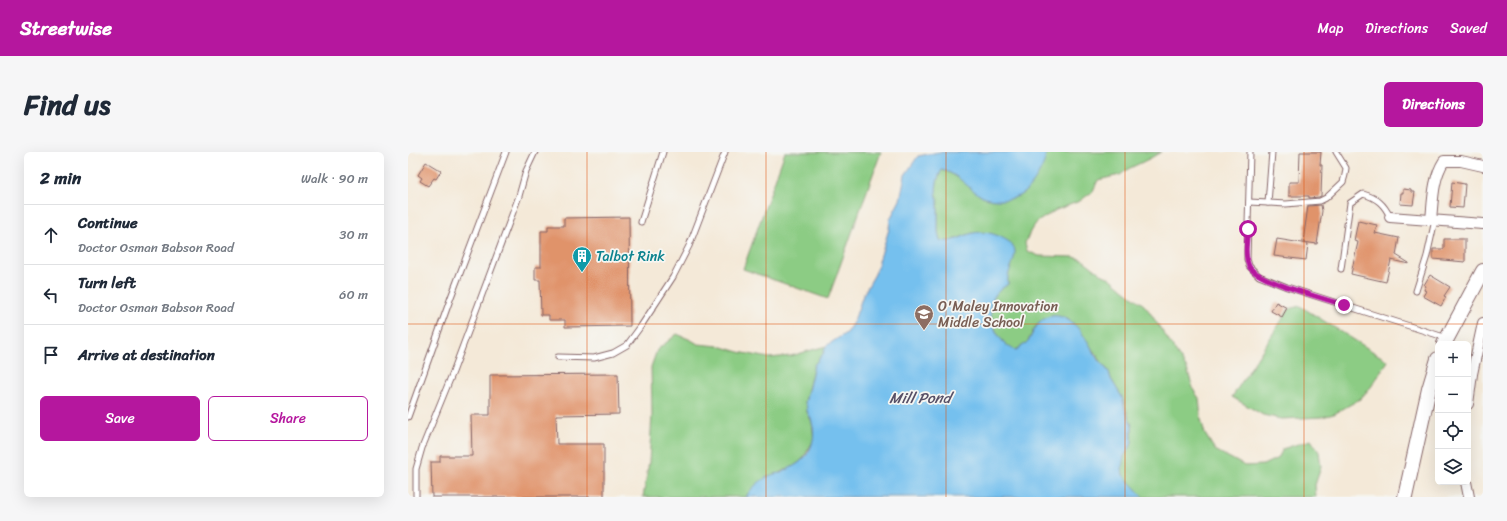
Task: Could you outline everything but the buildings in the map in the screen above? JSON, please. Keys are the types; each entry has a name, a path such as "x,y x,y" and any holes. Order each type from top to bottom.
{"main road":[{"path":"1446,341 1483,271"},
{"path":"1405,497 1429,389 1435,369"}],"street":[{"path":"1433,220 1436,178 1444,161 1461,161 1483,166"},
{"path":"1390,217 1483,224"},
{"path":"1471,382 1483,323"},
{"path":"1467,485 1469,497"}],"lane":[{"path":"408,417 451,297 506,152"},
{"path":"416,497 416,469 422,448 453,372 519,196 525,175 536,152"},
{"path":"641,222 663,152"},
{"path":"558,357 594,358 613,353 626,345 641,326 673,277 689,246 725,152"},
{"path":"1250,152 1247,259 1249,266 1258,276 1446,341"},
{"path":"1268,203 1272,152"},
{"path":"1249,202 1296,204 1320,201 1326,198 1343,182 1345,175 1346,168 1336,152"},
{"path":"1341,269 1350,203 1363,194 1375,197 1383,204 1390,217"},
{"path":"1416,291 1427,256 1433,220"}],"green space":[{"path":"785,152 881,152 828,299 743,269"},
{"path":"1047,152 1161,152 1128,169 1120,175 1098,180 1093,191 1080,201 1056,210 1037,222 1031,230 1025,243 1027,251 1039,256 1074,257 1083,260 1101,274 1110,278 1144,305 1187,369 1194,391 1199,398 1201,419 1205,434 1215,450 1245,466 1263,465 1278,458 1282,449 1311,440 1319,452 1321,467 1315,485 1316,497 1143,497 1123,475 1122,469 1124,456 1131,446 1132,441 1132,426 1122,397 1111,379 1109,372 1072,322 1064,317 1051,316 1036,326 1027,343 1016,350 1009,347 998,336 992,320 991,304 997,293 1008,284 1007,277 1011,267 973,233 947,242 940,240 938,232 938,199 936,192 937,180 942,170 949,172 962,180 1041,168"},
{"path":"1300,306 1388,361 1371,387 1360,399 1334,414 1322,417 1281,419 1263,415 1232,397 1289,309"},
{"path":"677,334 698,344 719,346 769,358 791,356 826,346 823,354 814,365 805,402 808,407 807,412 812,422 814,440 802,460 789,470 784,470 749,492 746,497 643,497 649,462 652,415 651,367 657,350"}],"water":[{"name":"Mill Pond","path":"939,152 1047,152 1041,169 1026,191 1013,198 1003,200 987,199 958,178 942,170 937,180 936,189 938,199 938,232 940,240 949,241 977,232 985,232 999,236 1007,240 1012,245 1015,255 1008,276 1008,284 997,293 991,304 994,328 998,336 1009,347 1016,350 1024,345 1036,327 1046,318 1051,316 1067,319 1077,327 1089,343 1093,353 1109,372 1111,379 1122,397 1125,410 1132,426 1132,441 1131,446 1124,456 1122,469 1123,475 1143,497 746,497 761,481 771,475 781,473 797,464 811,448 814,433 812,422 805,403 814,365 823,354 826,346 846,333 854,321 863,295 875,274 889,229 890,219 900,200 905,175 918,156"}],"place":[{"name":"Talbot Rink","path":"582,273"},
{"name":"O'Maley Innovation Middle School","path":"924,331"}],"route":[{"path":"1248,229 1247,259 1249,266 1258,276 1344,305"}]}
